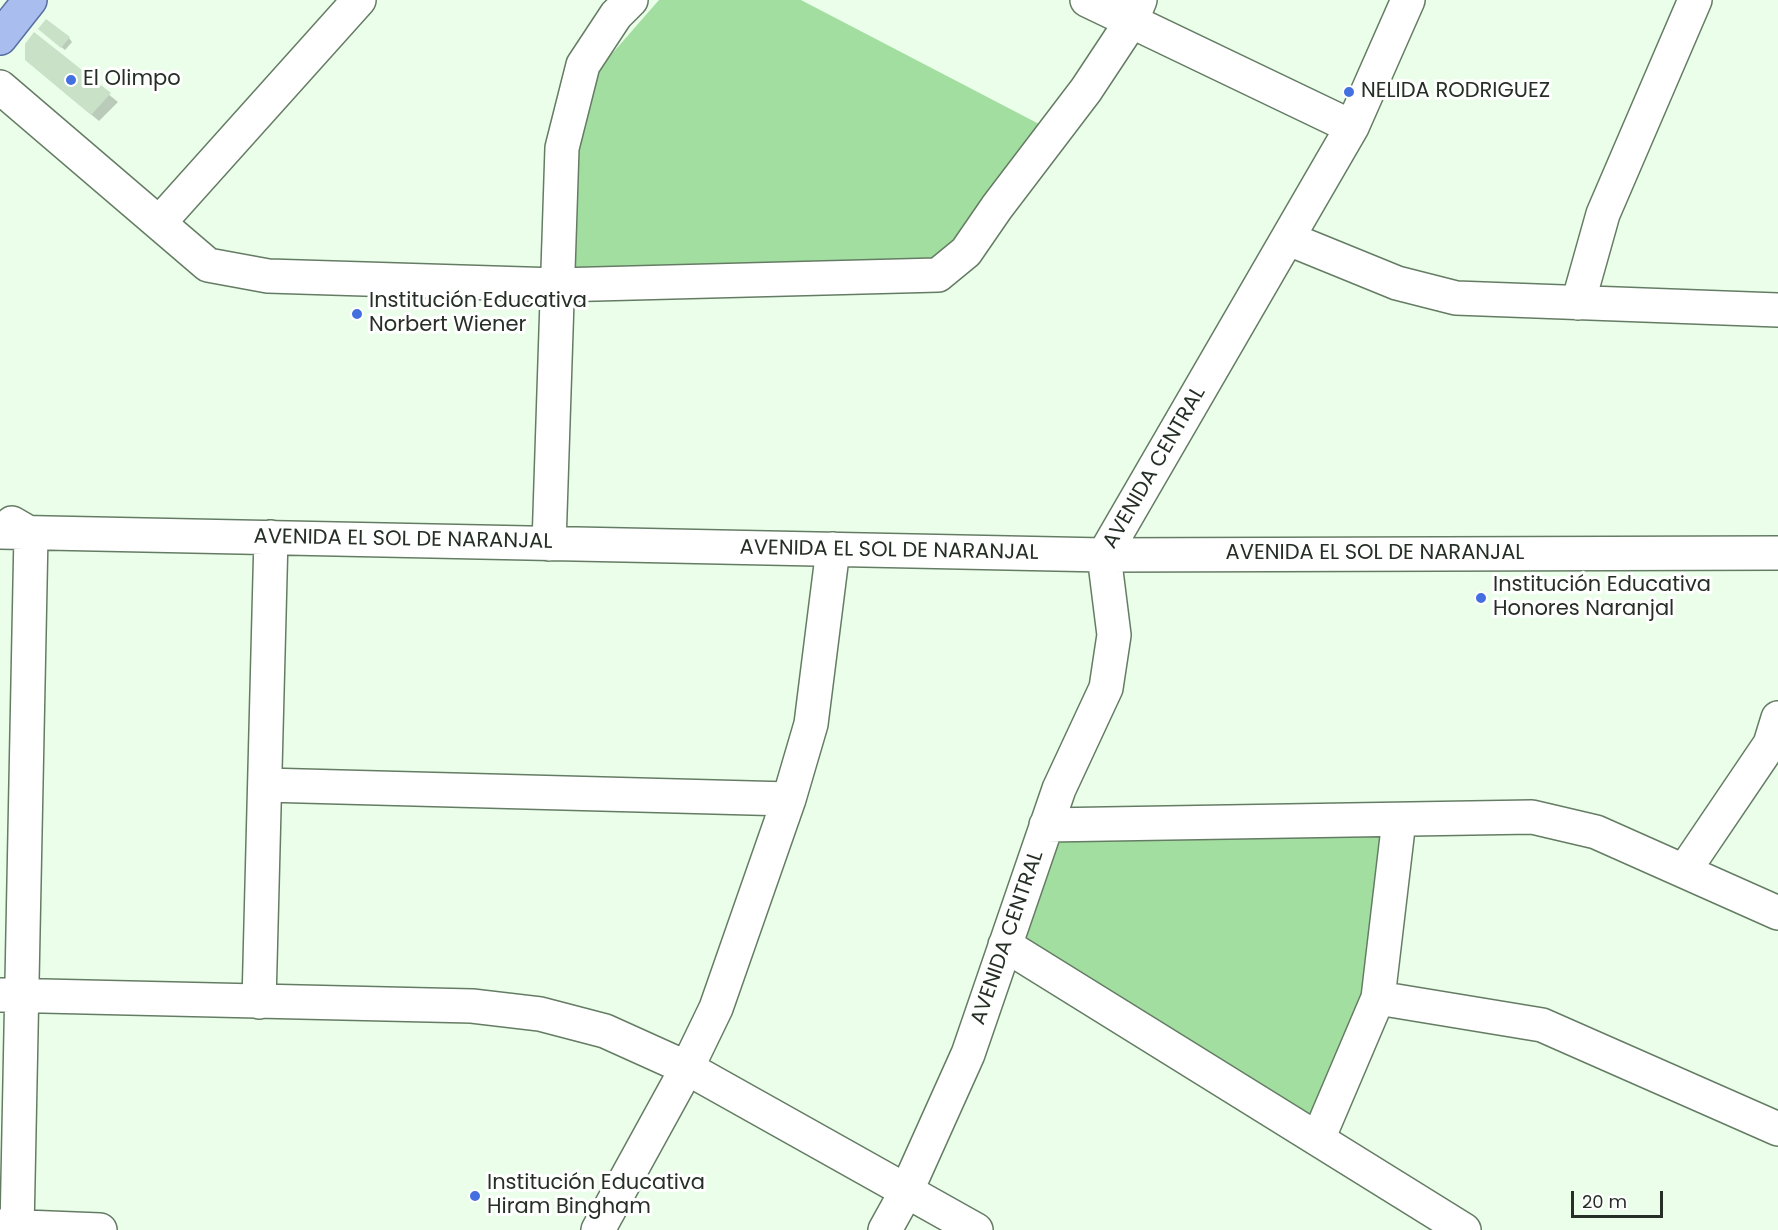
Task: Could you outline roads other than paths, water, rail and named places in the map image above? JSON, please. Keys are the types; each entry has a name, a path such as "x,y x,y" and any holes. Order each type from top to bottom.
{"main road":[{"path":"0,38 30,0"}],"street":[{"path":"159,223 359,0"},
{"path":"549,544 562,148 583,65 616,15 631,0"},
{"path":"1087,0 1135,11 1352,127"},
{"name":"AVENIDA CENTRAL","path":"885,1230 906,1192 968,1054 1059,789 1106,688 1114,635 1104,555 1352,127 1408,0"},
{"path":"1578,303 1603,214 1695,0"},
{"path":"0,87 208,265 268,276 557,285 938,275 966,252 997,207 1086,90 1135,11"},
{"path":"1289,239 1397,283 1456,298 1778,310"},
{"path":"0,516 16,533 11,1227 100,1230"},
{"name":"AVENIDA EL SOL DE NARANJAL","path":"16,533 1104,555 1778,554"},
{"path":"259,1002 271,537"},
{"path":"598,1230 687,1068 716,1008 789,799 811,724 833,549"},
{"path":"1684,871 1770,744 1778,718"},
{"path":"265,785 789,799"},
{"path":"1046,825 1532,817 1596,832 1778,913"},
{"path":"1318,1139 1378,998 1399,820"},
{"path":"1005,945 1464,1230"},
{"path":"11,995 472,1006 540,1014 605,1031 687,1068 976,1230"},
{"path":"1378,998 1542,1025 1778,1129"}],"place":[{"name":"El Olimpo","path":"71,80"},
{"name":"NELIDA RODRIGUEZ","path":"1349,92"},
{"name":"Institución Educativa Norbert Wiener","path":"357,314"},
{"name":"Institución Educativa Honores Naranjal","path":"1481,598"},
{"name":"Institución Educativa Hiram Bingham","path":"475,1196"}]}
